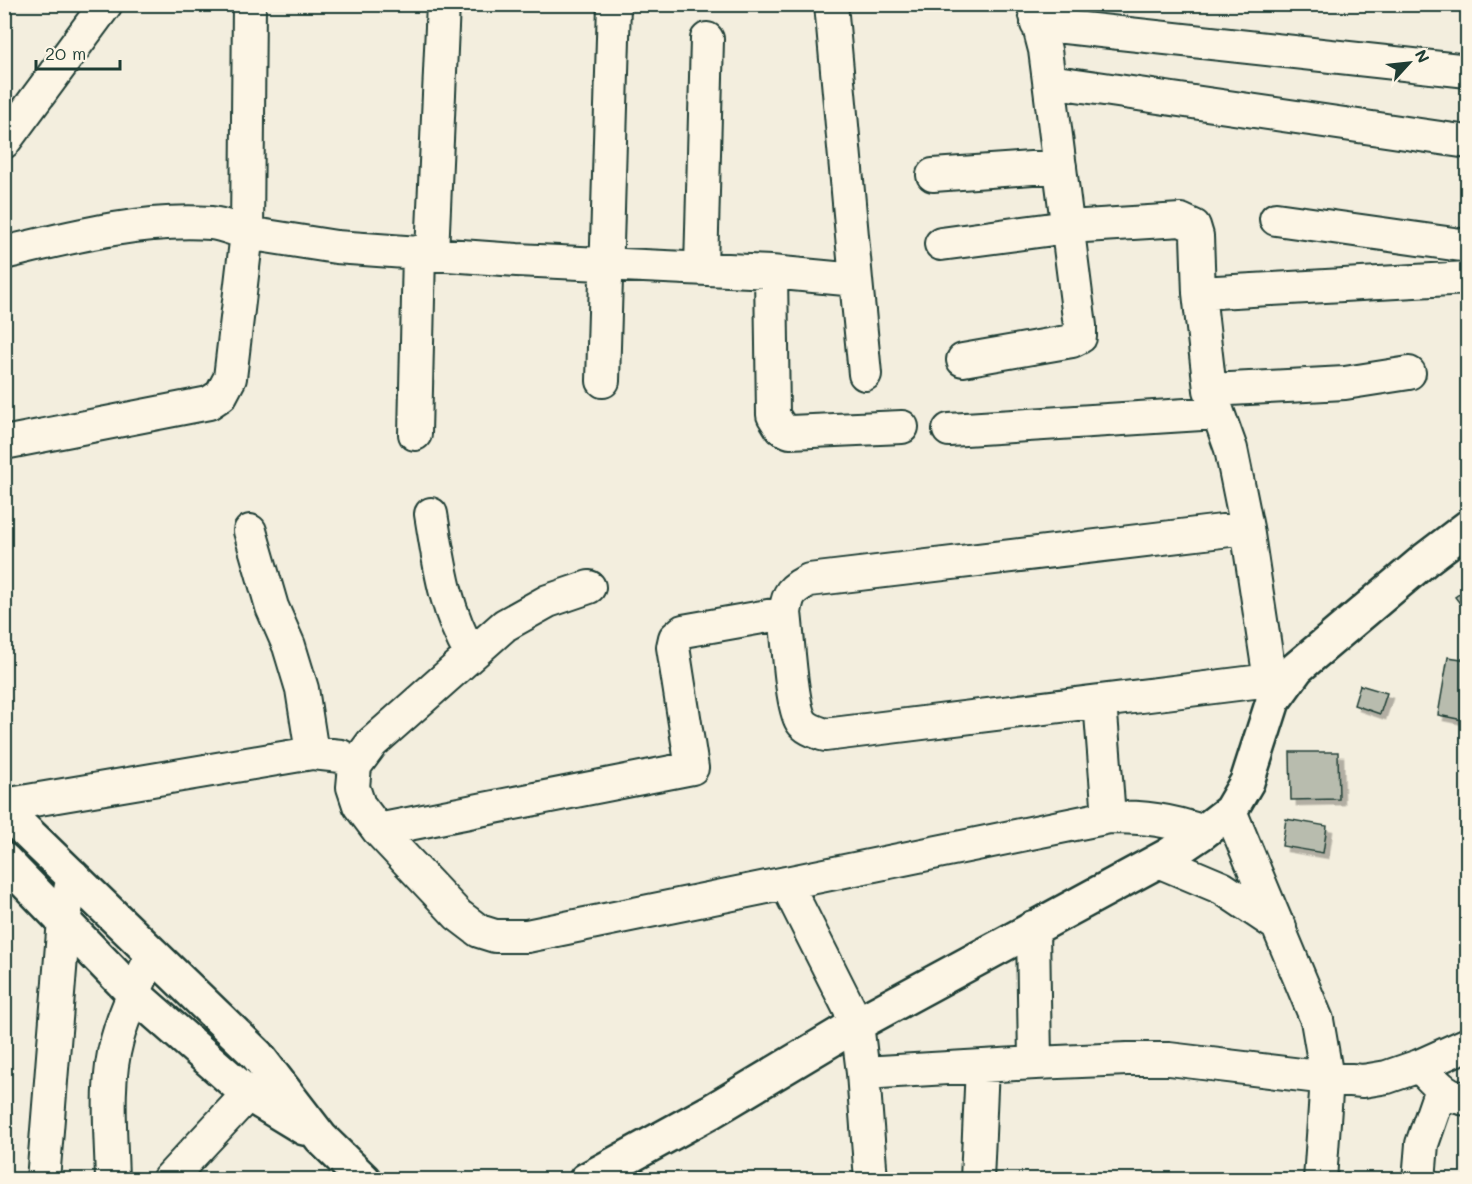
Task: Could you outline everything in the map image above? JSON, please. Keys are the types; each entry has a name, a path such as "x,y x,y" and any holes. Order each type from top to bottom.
{"street":[{"path":"4,142 106,4"},
{"path":"4,443 209,403 221,395 230,378 247,233 249,4"},
{"path":"415,434 443,4"},
{"path":"603,381 614,4"},
{"path":"831,4 865,374"},
{"path":"963,360 1072,341 1080,337 1045,50 1035,14 1467,71"},
{"path":"701,268 707,39"},
{"path":"1049,81 1467,142"},
{"path":"933,175 1060,166"},
{"path":"1275,219 1467,246"},
{"path":"586,1179 710,1113 857,1024 1158,861 1203,832 1230,811 1247,782 1271,691 1247,528 1231,448 1214,401 1199,293 1197,236 1194,226 1181,220 1068,227 941,244"},
{"path":"4,253 68,237 158,224 213,223 247,233 336,247 771,272 856,280"},
{"path":"1199,293 1467,270"},
{"path":"771,272 773,415 781,428 790,432 902,427"},
{"path":"949,430 1214,401 1408,373"},
{"path":"431,514 445,593 457,629 471,655"},
{"path":"1247,528 809,580 793,589 787,598 785,613 795,704 801,721 813,731 825,735 1101,701 1271,691 1467,527"},
{"path":"250,531 272,607 289,646 302,689 312,753"},
{"path":"589,587 528,610 506,625 372,743 355,766 353,787 359,805 378,830 458,915 478,930 495,936 527,936 1109,817 1163,819 1203,832"},
{"path":"378,830 692,768 674,647 675,638 683,632 785,613"},
{"path":"1101,701 1109,817"},
{"path":"4,805 312,753 341,756 355,766"},
{"path":"4,810 257,1055 321,1138 364,1179"},
{"path":"1230,811 1260,885 1281,928 1317,1020 1327,1078 1320,1179"},
{"path":"4,860 133,993 248,1094 321,1138"},
{"path":"1158,861 1222,888 1281,928"},
{"path":"44,1179 64,920 73,876"},
{"path":"786,883 857,1024 871,1179"},
{"path":"1033,927 1035,1063"},
{"path":"112,1179 110,1092 112,1064 117,1039 133,993 153,954"},
{"path":"863,1073 1035,1063 1169,1059 1363,1081 1387,1077 1419,1066 1467,1044"},
{"path":"977,1179 982,1066"},
{"path":"1419,1066 1454,1094 1422,1144 1419,1179"},
{"path":"168,1179 248,1094"}],"building":[{"path":"1468,588 1468,614 1455,597"},
{"path":"1448,657 1468,660 1468,694 1463,720 1438,715"},
{"path":"1360,685 1387,693 1380,714 1354,705"},
{"path":"1290,752 1338,752 1339,799 1291,800"},
{"path":"1286,819 1327,826 1323,853 1282,846"}]}
